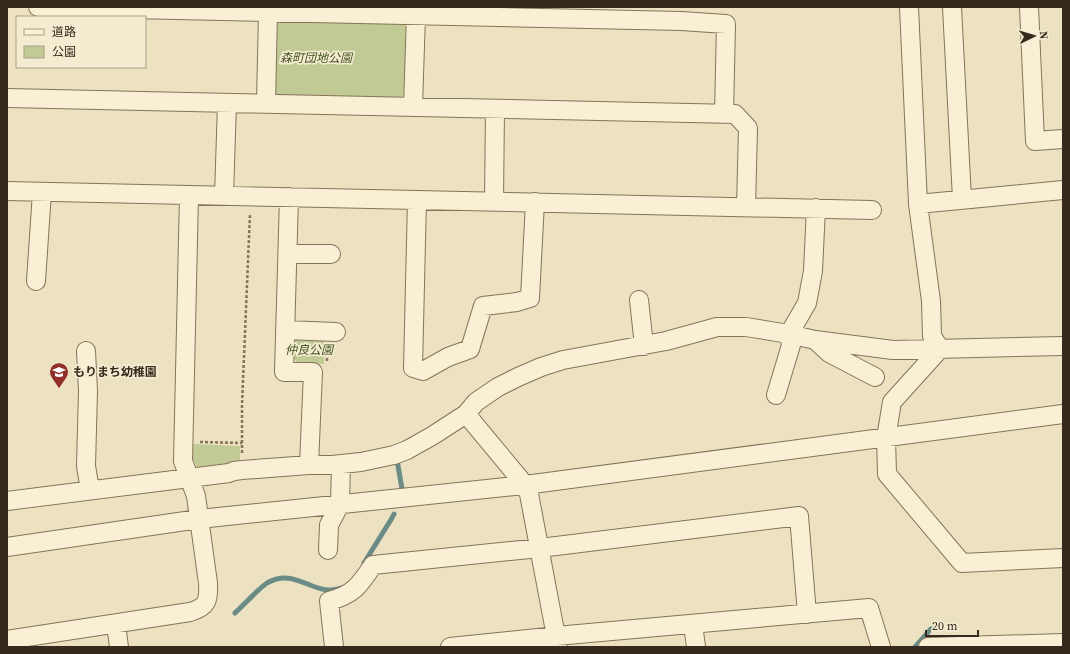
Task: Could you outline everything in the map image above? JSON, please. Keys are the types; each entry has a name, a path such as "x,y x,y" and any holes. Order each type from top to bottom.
{"street":[{"path":"38,7 681,21 726,24 724,114"},
{"path":"909,7 918,204 931,301 932,336 940,349"},
{"path":"952,7 962,199"},
{"path":"1029,7 1035,141 1063,139"},
{"path":"266,103 268,12"},
{"path":"413,107 416,15"},
{"path":"7,98 735,114 748,128 746,207"},
{"path":"224,196 227,103"},
{"path":"494,202 495,109"},
{"path":"918,204 1063,190"},
{"path":"7,191 872,210"},
{"path":"36,281 42,192"},
{"path":"7,640 190,612 198,610 207,601 209,594 208,583 196,496 183,461 189,195"},
{"path":"290,197 284,372 313,372 310,465"},
{"path":"417,200 413,368 423,371 448,357 470,349 483,306 517,302 530,298 535,202"},
{"path":"776,395 791,345 789,334 807,303 813,271 816,208"},
{"path":"288,254 331,254"},
{"path":"639,300 644,346"},
{"path":"7,501 229,473 242,470 341,464 394,455 407,450 432,436 466,414 476,402 498,387 541,367 563,360 644,346 717,327 746,326 815,340 893,350 1063,346"},
{"path":"285,330 332,331"},
{"path":"815,340 829,353 875,377"},
{"path":"940,349 892,402 886,438 887,474 962,563 1063,558"},
{"path":"86,350 88,391 86,466 90,490"},
{"path":"466,414 525,485 530,494 557,642"},
{"path":"7,547 199,519 525,485 1063,414"},
{"path":"328,550 329,525 340,504 341,464"},
{"path":"334,647 329,601 341,598 351,592 361,583 373,565 540,548 799,516 807,614"},
{"path":"450,647 557,642 693,624 869,608 881,647"},
{"path":"116,624 119,647"},
{"path":"693,624 696,647"},
{"path":"928,647 1063,643"}],"path":[{"path":"242,470 242,405 250,207"},
{"path":"313,372 316,367 326,367 332,331"},
{"path":"184,441 242,443"}],"green space":[{"name":"森町団地公園","path":"280,20 403,23 410,29 407,92 400,98 277,95 272,87 274,26"},
{"name":"仲良公園","path":"299,337 324,337 324,364 298,363 293,358 293,341"},
{"path":"192,444 240,446 240,464 197,467 192,457"}],"waterway":[{"path":"397,460 402,489"},
{"path":"364,563 394,514"},
{"path":"235,613 264,585 277,579 287,578 322,589 331,590 341,588"},
{"path":"915,647 931,629"}],"place":[{"name":"もりまち幼稚園","path":"59,389"}]}
